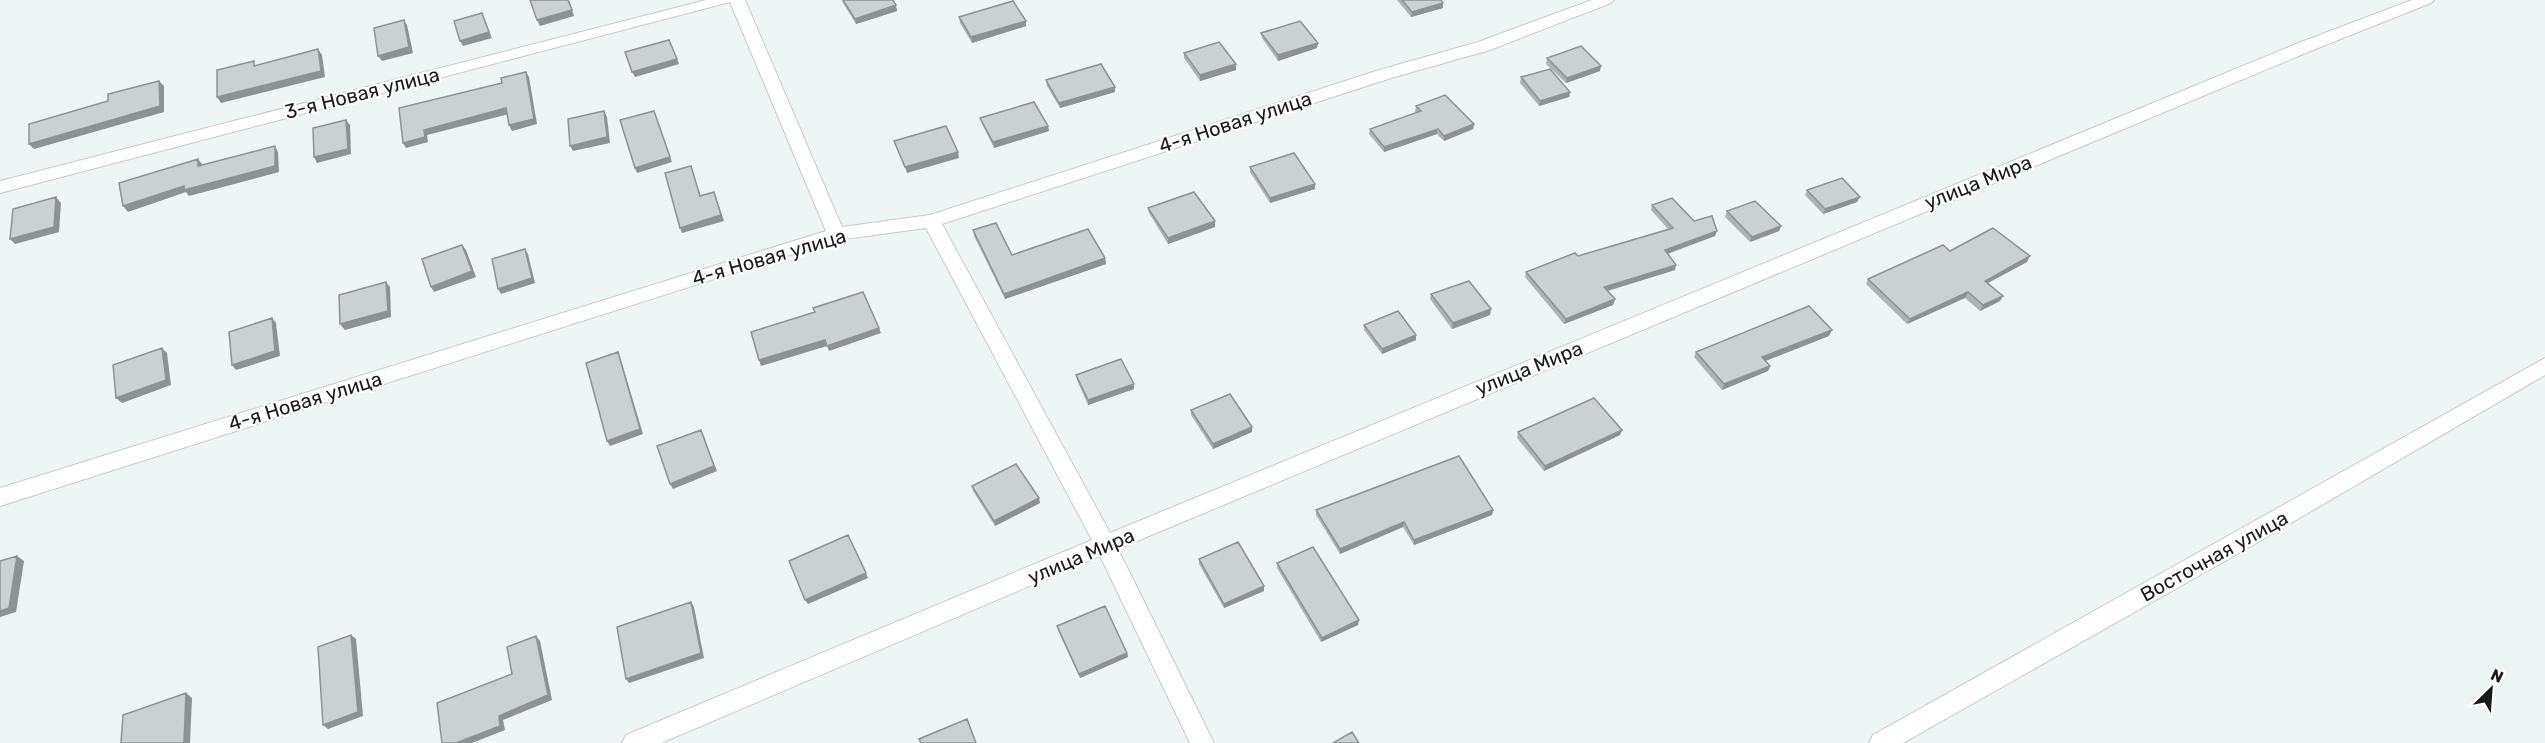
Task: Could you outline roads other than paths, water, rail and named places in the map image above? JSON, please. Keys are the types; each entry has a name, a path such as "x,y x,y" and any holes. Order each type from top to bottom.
{"street":[{"name":"3-я Новая улица","path":"0,187 724,0"},
{"path":"737,0 836,234"},
{"name":"4-я Новая улица","path":"0,497 836,234 931,221 1384,74 1484,46 1606,0"},
{"name":"улица Мира","path":"634,743 2296,51 2426,0"},
{"path":"931,221 1106,546 1202,743"},
{"name":"Восточная улица","path":"1881,743 2229,548 2545,366"}]}
